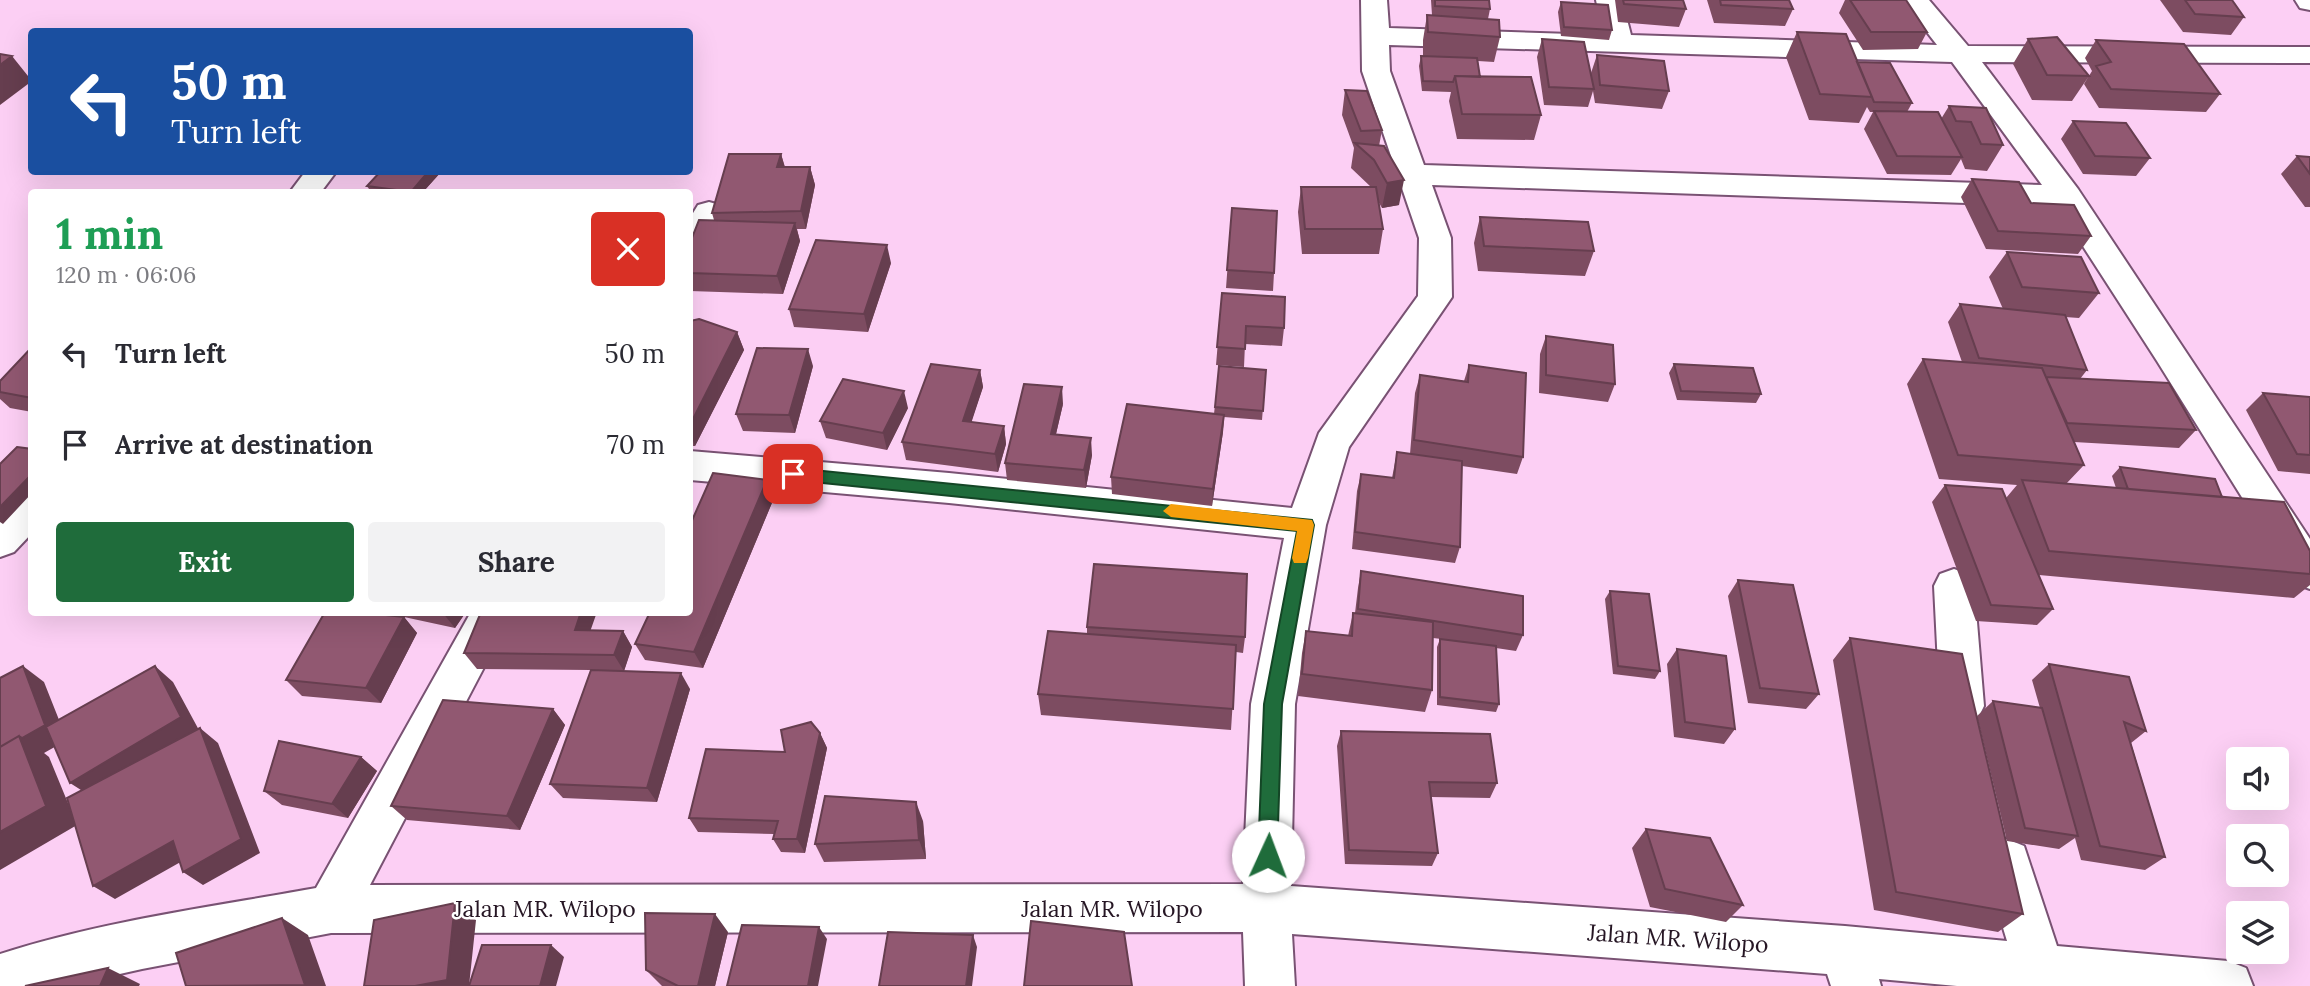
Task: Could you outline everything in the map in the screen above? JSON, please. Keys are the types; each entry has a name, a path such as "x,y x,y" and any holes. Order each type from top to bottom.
{"street":[{"path":"1609,0 1619,44"},
{"path":"1915,0 1962,54 2067,196 2310,572"},
{"path":"1270,986 1266,908 1273,704 1306,525 1332,443 1435,297 1435,237 1377,71 1374,18 1619,44 1962,54 2171,52 2310,55"},
{"path":"1412,174 2067,196"},
{"path":"307,189 319,175"},
{"path":"693,240 709,212"},
{"path":"693,465 949,488 1306,525"},
{"path":"0,541 28,511"},
{"path":"1954,586 1963,719 1971,745"},
{"path":"331,909 491,616"},
{"path":"1996,824 2040,969"},
{"name":"Jalan MR. Wilopo","path":"0,979 26,970 142,944 331,909 1266,908 1850,968 2040,969 2228,986"}],"building":[{"path":"1435,0 1489,0 1490,9 1435,6"},
{"path":"1623,0 1683,0 1686,9 1624,4"},
{"path":"1720,0 1789,0 1793,9 1721,5"},
{"path":"1850,0 1906,0 1927,32 1871,32"},
{"path":"2185,0 2232,0 2244,17 2195,14"},
{"path":"1561,2 1608,5 1612,30 1564,27"},
{"path":"1427,15 1499,20 1500,37 1428,32"},
{"path":"1797,32 1846,34 1872,97 1820,94"},
{"path":"2057,37 2089,76 2047,75 2028,39"},
{"path":"1542,39 1584,42 1594,89 1549,87"},
{"path":"2096,40 2184,44 2220,94 2111,89 2096,66 2111,62"},
{"path":"0,54 12,56 0,65"},
{"path":"1597,55 1664,61 1669,91 1600,85"},
{"path":"1421,56 1477,58 1480,77 1455,76 1453,82 1423,81"},
{"path":"1857,62 1890,63 1912,103 1874,102"},
{"path":"1455,76 1531,77 1541,115 1462,114"},
{"path":"1345,90 1367,91 1382,130 1361,131"},
{"path":"1949,106 1986,108 2003,145 1981,144 1971,122 1956,121"},
{"path":"1874,111 1938,112 1962,157 1897,156"},
{"path":"2073,121 2126,123 2150,158 2095,156"},
{"path":"1355,143 1384,146 1404,180 1387,183 1374,160"},
{"path":"729,154 781,154 777,167 810,167 801,211 712,213"},
{"path":"2297,156 2310,157 2310,174"},
{"path":"377,175 425,175 414,189 367,186"},
{"path":"1972,179 2019,182 2031,203 2074,205 2091,236 1998,231"},
{"path":"1301,187 1376,187 1383,229 1305,229"},
{"path":"1232,208 1277,211 1274,273 1227,270"},
{"path":"1480,217 1588,222 1594,251 1484,246"},
{"path":"699,220 795,223 777,276 693,273 693,235"},
{"path":"816,240 887,245 864,314 789,309"},
{"path":"2007,252 2081,257 2099,293 2022,287"},
{"path":"1222,293 1285,297 1284,328 1246,326 1245,349 1217,347"},
{"path":"1960,304 2065,315 2087,370 1979,358"},
{"path":"699,319 737,332 693,419 693,320"},
{"path":"1546,336 1613,345 1615,384 1546,375"},
{"path":"757,348 808,349 789,415 736,414"},
{"path":"28,351 28,397 0,392 0,381"},
{"path":"1923,359 2042,368 2084,465 1958,455"},
{"path":"931,364 980,370 963,421 1004,426 995,454 902,442"},
{"path":"1674,364 1753,368 1761,394 1681,391"},
{"path":"1469,365 1526,373 1523,457 1414,440 1420,375 1468,382"},
{"path":"1219,366 1266,370 1263,411 1215,407"},
{"path":"2046,377 2169,383 2196,430 2067,423"},
{"path":"843,379 904,391 883,433 820,421"},
{"path":"1024,384 1062,387 1051,434 1091,438 1084,470 1005,463"},
{"path":"2263,393 2310,397 2310,455 2297,454"},
{"path":"1127,404 1224,415 1213,489 1111,477"},
{"path":"17,447 28,448 28,478 0,507 0,464"},
{"path":"1397,452 1462,461 1460,547 1355,532 1361,474 1394,478"},
{"path":"2120,467 2215,479 2222,497 2128,489"},
{"path":"713,473 767,480 694,652 635,644 648,616 693,616 693,518"},
{"path":"2022,480 2284,502 2310,551 2310,574 2049,551"},
{"path":"1945,485 2002,489 2053,609 1991,605"},
{"path":"1094,564 1247,574 1245,637 1087,627"},
{"path":"1361,571 1523,596 1523,635 1358,609"},
{"path":"1738,580 1793,585 1819,694 1760,688"},
{"path":"1610,591 1649,594 1660,671 1618,666"},
{"path":"1353,613 1433,622 1432,690 1302,674 1306,631 1352,636"},
{"path":"323,616 404,617 366,688 286,680"},
{"path":"479,616 580,616 575,630 623,631 614,655 464,653"},
{"path":"1048,631 1236,645 1233,709 1038,694"},
{"path":"1850,638 1962,654 2023,914 1896,892"},
{"path":"1440,639 1496,646 1499,704 1440,697"},
{"path":"1677,649 1726,656 1735,729 1685,722"},
{"path":"2049,664 2129,677 2146,731 2124,722 2165,857 2100,846"},
{"path":"23,666 45,725 0,747 0,678"},
{"path":"155,666 181,717 70,783 46,727"},
{"path":"591,670 681,673 647,788 550,784"},
{"path":"443,700 553,709 507,816 391,806"},
{"path":"1993,701 2042,708 2078,836 2025,828"},
{"path":"811,722 820,733 797,839 773,839 778,821 689,818 706,749 785,752 781,730"},
{"path":"200,728 241,839 183,872 173,841 93,886 67,798"},
{"path":"1341,731 1490,734 1497,783 1429,782 1438,853 1349,850"},
{"path":"19,736 46,806 0,832 0,747"},
{"path":"279,741 361,757 332,804 264,791"},
{"path":"825,796 916,802 919,840 815,844"},
{"path":"1646,829 1710,838 1743,905 1665,889"},
{"path":"455,903 447,980 415,986 364,986 374,920"},
{"path":"645,913 715,914 698,986 678,986 646,970"},
{"path":"282,918 305,985 186,986 176,953"},
{"path":"1031,921 1124,932 1132,986 1024,986"},
{"path":"742,925 819,927 808,986 727,986"},
{"path":"888,932 973,935 966,986 879,986"},
{"path":"482,945 551,945 540,986 469,986"},
{"path":"108,968 100,986 25,986"}],"slow traffic":[{"path":"1171,511 1306,525 1300,558"}],"route":[{"path":"793,474 1306,525 1273,704 1268,856"}]}
